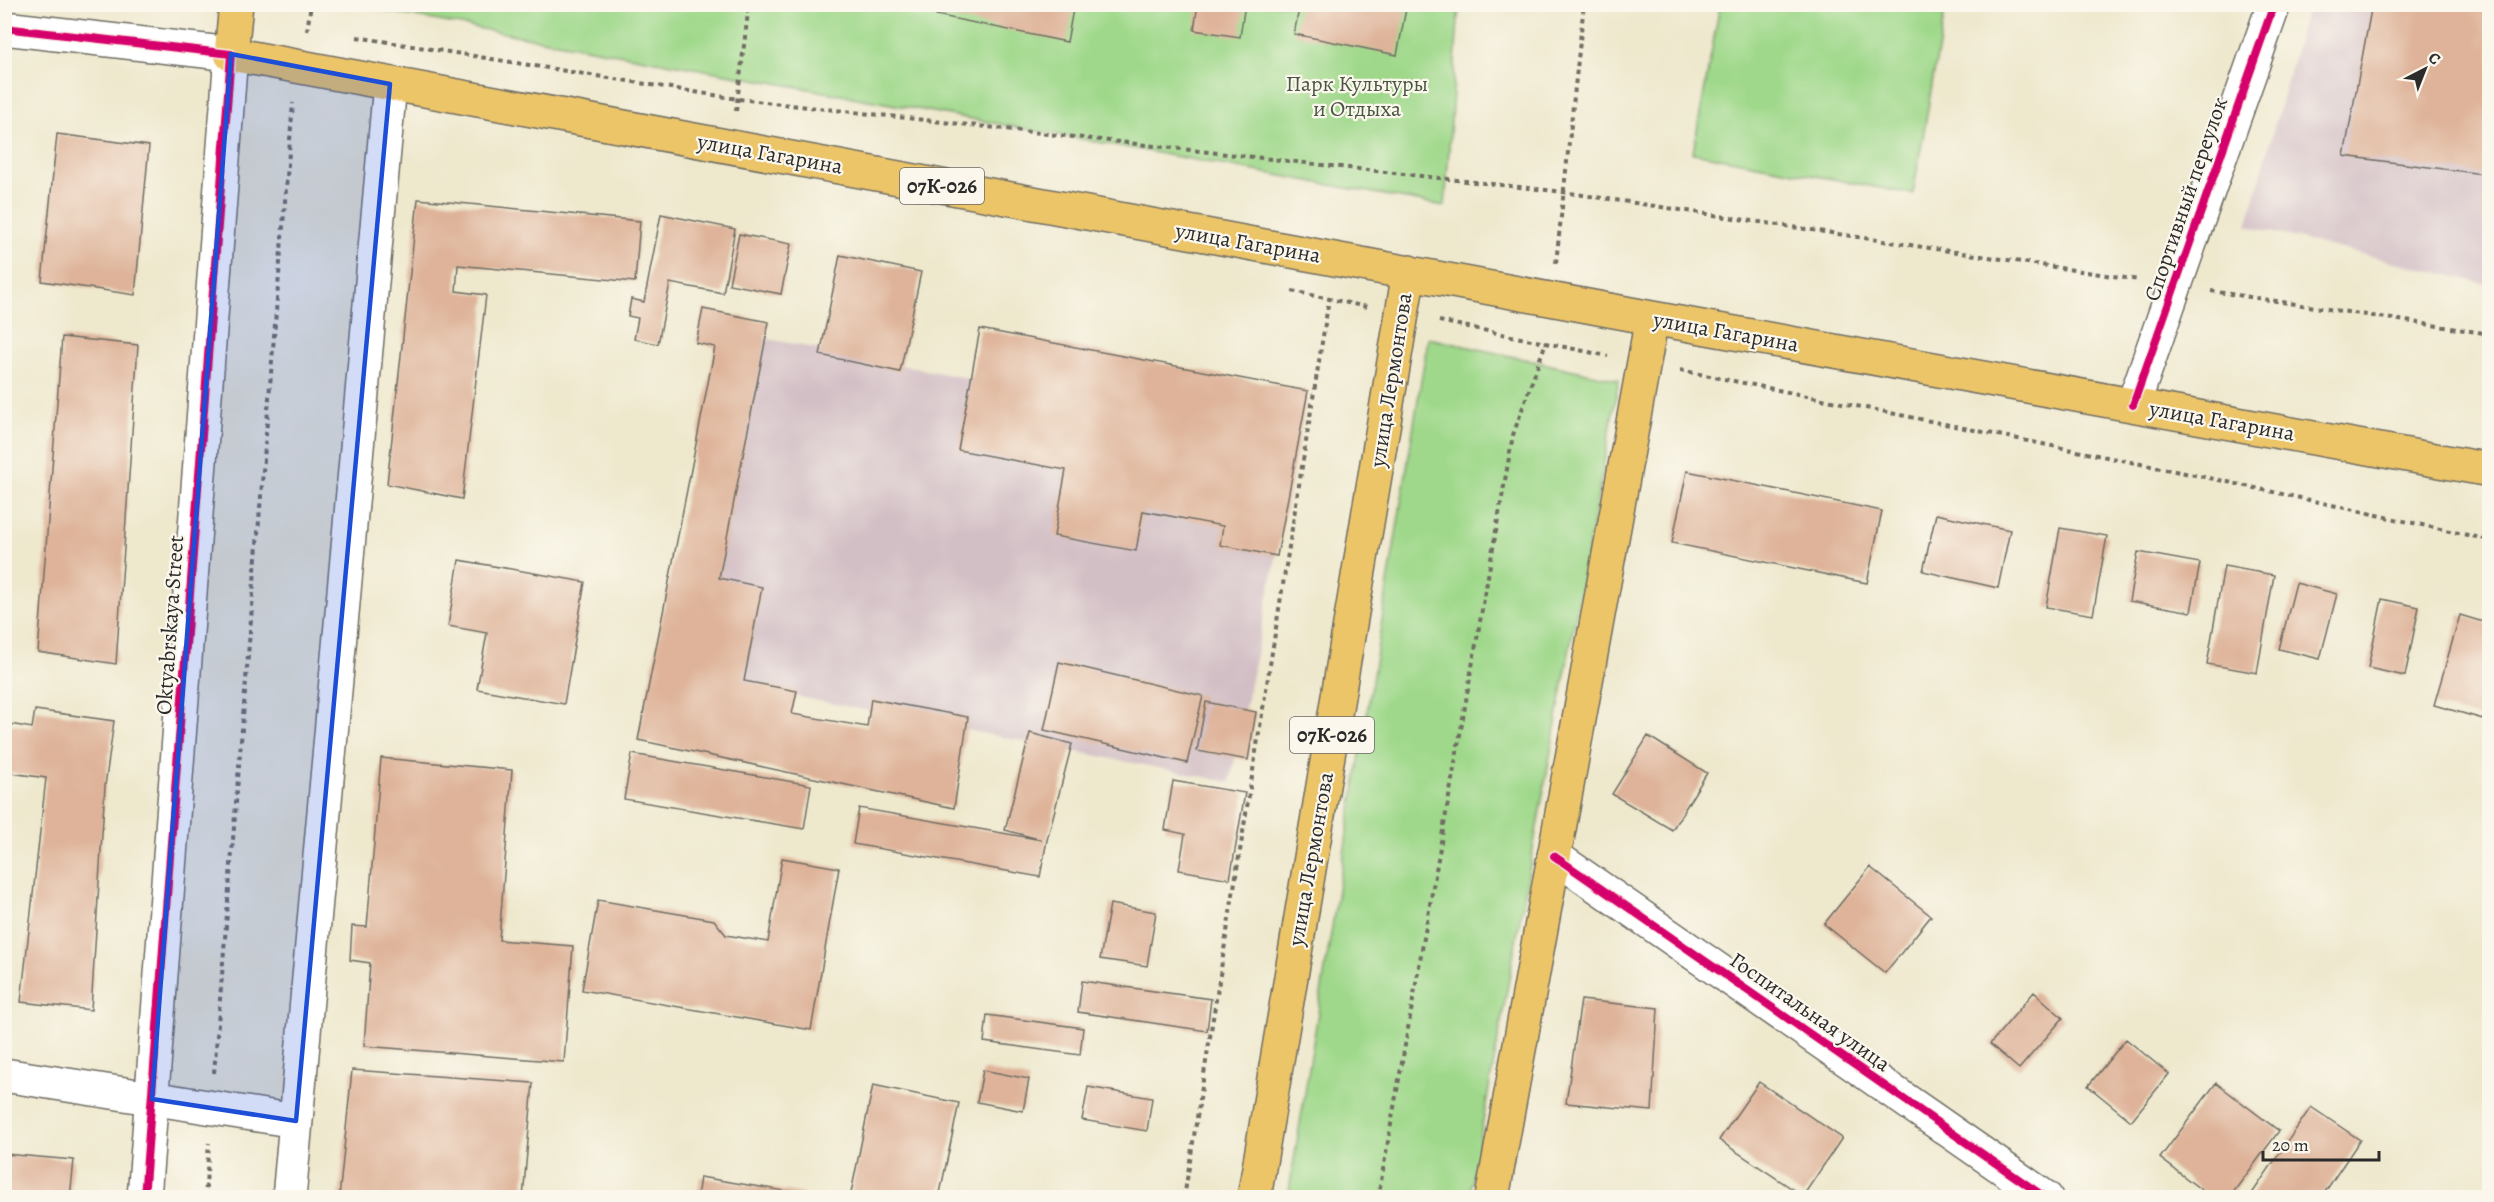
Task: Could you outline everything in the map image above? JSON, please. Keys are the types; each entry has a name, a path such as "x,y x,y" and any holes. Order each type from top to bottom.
{"main road":[{"path":"231,54 236,4"},
{"name":"улица Гагарина","path":"231,54 1652,318 2490,470"},
{"name":"улица Лермонтова","path":"1254,1197 1409,272"},
{"path":"1492,1197 1652,318"}],"street":[{"name":"Спортивный переулок","path":"2133,405 2274,4"},
{"name":"улица Гагарина","path":"4,28 231,54"},
{"name":"Oktyabrskaya Street","path":"144,1197 231,54"},
{"path":"289,1197 390,84"},
{"name":"Госпитальная улица","path":"1554,856 2046,1197"},
{"path":"4,1075 296,1121"}],"path":[{"path":"730,147 749,4"},
{"path":"1378,1197 1513,435 1546,343 1553,299 1584,4"},
{"path":"297,27 308,29"},
{"path":"354,37 738,99 1563,192 2490,334"},
{"path":"205,1197 293,100"},
{"path":"1283,290 2219,480 2490,540"},
{"path":"1184,1197 1329,299"}],"highlighted area":[{"path":"231,54 390,84 296,1121 152,1099"}],"shaded area":[{"path":"2308,5 2489,5 2489,285 2247,226"},
{"path":"758,337 976,380 1277,552 1230,782 693,676"}],"green space":[{"name":"Парк Культуры и Отдыха","path":"357,4 1459,5 1445,206 357,6"},
{"path":"1720,5 1946,5 1913,194 1693,153"},
{"path":"1428,338 1619,380 1469,1197 1288,1197"}],"building":[{"path":"938,4 1074,4 1067,42 936,15"},
{"path":"1198,4 1245,4 1240,37 1194,30"},
{"path":"1283,4 1407,4 1397,55 1294,34 1299,9"},
{"path":"2372,4 2490,4 2490,175 2344,156"},
{"path":"57,134 149,146 135,295 42,281"},
{"path":"418,199 640,221 635,282 458,265 456,291 486,295 462,499 387,484"},
{"path":"661,214 735,229 723,293 670,283 658,344 634,339 638,318 628,316 631,299 644,302"},
{"path":"739,234 791,244 781,294 729,284"},
{"path":"840,255 921,272 900,372 820,355"},
{"path":"703,309 769,322 719,578 762,587 744,681 797,691 792,714 867,727 871,699 968,717 954,808 638,740 715,347 696,343"},
{"path":"980,329 1308,391 1277,556 1220,545 1223,526 1143,511 1136,551 1054,536 1066,470 958,450"},
{"path":"62,337 138,345 116,664 38,652"},
{"path":"1687,471 1882,511 1867,583 1672,543"},
{"path":"1936,514 2010,530 1998,588 1923,571"},
{"path":"2060,528 2107,536 2093,615 2046,607"},
{"path":"2138,552 2200,563 2191,612 2129,601"},
{"path":"459,560 585,582 564,704 477,689 487,633 448,626"},
{"path":"2224,566 2274,575 2257,673 2207,664"},
{"path":"2296,583 2337,594 2320,659 2279,649"},
{"path":"2382,599 2419,607 2405,676 2368,668"},
{"path":"2460,615 2490,624 2490,698 2483,719 2434,705"},
{"path":"1059,662 1203,696 1187,763 1044,730"},
{"path":"1206,702 1256,712 1248,760 1197,751"},
{"path":"35,710 114,721 105,786 91,1010 21,1002 46,778 4,772 4,723 32,728"},
{"path":"1030,733 1072,744 1047,840 1040,877 853,844 859,808 1042,840 1005,830"},
{"path":"1648,736 1707,773 1672,830 1612,794"},
{"path":"632,754 811,785 804,829 624,799"},
{"path":"381,758 512,770 499,940 573,946 564,1062 364,1046 370,963 350,960 352,926 367,927"},
{"path":"1173,781 1245,793 1230,879 1179,870 1185,834 1165,830"},
{"path":"782,858 839,868 811,1030 582,990 598,900 714,920 726,935 768,942"},
{"path":"1870,867 1931,916 1885,973 1824,924"},
{"path":"1110,904 1156,912 1147,966 1100,959"},
{"path":"1082,981 1211,999 1207,1031 1078,1012"},
{"path":"2034,992 2063,1018 2019,1069 1990,1044"},
{"path":"1581,1000 1658,1008 1652,1111 1566,1103"},
{"path":"987,1015 1083,1028 1080,1055 984,1042"},
{"path":"2126,1039 2169,1074 2131,1121 2088,1086"},
{"path":"352,1070 533,1083 523,1198 339,1198"},
{"path":"983,1070 1029,1079 1023,1111 977,1102"},
{"path":"1759,1082 1842,1138 1803,1196 1719,1140"},
{"path":"2216,1083 2279,1131 2229,1198 2212,1198 2160,1158"},
{"path":"873,1085 959,1103 939,1198 850,1198"},
{"path":"1088,1087 1152,1098 1147,1131 1082,1120"},
{"path":"2311,1107 2360,1140 2321,1198 2249,1198"},
{"path":"4,1154 74,1160 70,1198 4,1198"},
{"path":"700,1177 803,1194 802,1198 697,1198"}],"cycle path":[{"path":"2133,405 2274,4"},
{"path":"4,28 231,54 144,1198"},
{"path":"1554,856 2046,1198"}]}
